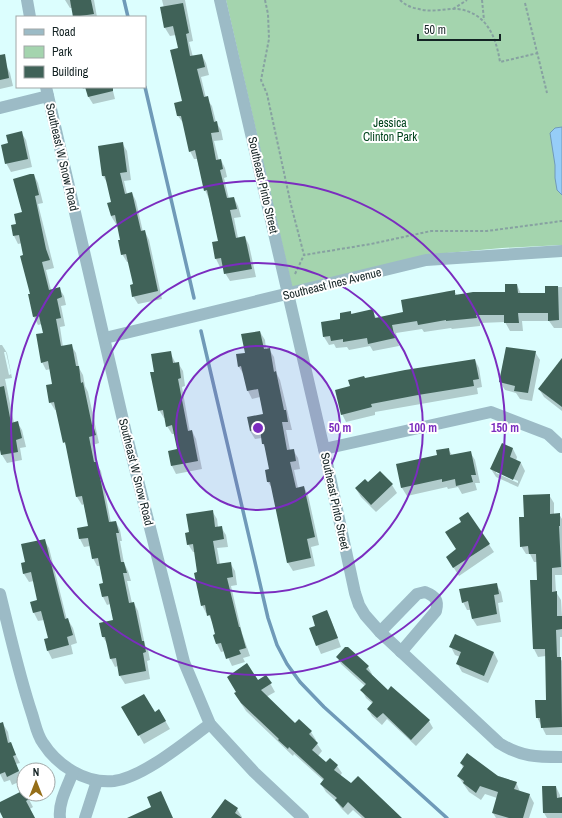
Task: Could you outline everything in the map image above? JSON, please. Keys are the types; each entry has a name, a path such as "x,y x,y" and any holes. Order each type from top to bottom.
{"street":[{"path":"27,0 30,16"},
{"name":"Southeast Pinto Street","path":"220,0 324,449 355,593 359,605 365,615 380,632 499,743 509,750 529,756 562,757"},
{"path":"0,108 47,92"},
{"name":"Southeast W Snow Road","path":"47,92 126,433 184,662 210,724 254,772 303,818"},
{"name":"Southeast Ines Avenue","path":"105,338 426,260 562,251"},
{"path":"324,449 491,412 548,434 562,447"},
{"path":"380,632 417,594 425,592 436,597 438,607 434,616 401,652"},
{"path":"0,594 27,700 41,741 62,765 73,772 97,781 114,781 130,776 166,756 210,724"},
{"path":"60,818 59,812 73,772"},
{"path":"85,818 97,781"}],"path":[{"path":"265,0 268,14 269,39 261,80 267,94 291,205 304,255 293,278"},
{"path":"400,0 403,4 425,11 459,10 477,15 484,20 491,32 498,51 500,62 538,53"},
{"path":"453,10 467,0"},
{"path":"482,0 484,20"},
{"path":"526,3 547,93"},
{"path":"304,255 371,244 431,231 487,231 562,221"}],"green space":[{"name":"Jessica Clinton Park","path":"226,0 562,0 562,245 447,253 292,287"}],"water":[{"path":"562,127 562,195 557,190 550,133 555,128"}],"building":[{"path":"70,0 91,0 94,14 73,16"},
{"path":"183,3 189,33 186,34 190,56 202,54 205,67 197,69 204,97 208,96 214,122 217,121 219,132 211,133 216,160 221,159 223,169 220,170 227,198 234,197 237,209 230,210 236,238 245,236 252,269 224,274 221,258 215,259 212,242 218,241 207,190 204,191 195,150 189,152 181,116 177,116 174,103 182,101 170,50 178,48 173,26 164,28 160,7"},
{"path":"5,54 9,78 0,80 0,55"},
{"path":"85,88 113,88 113,91 88,97"},
{"path":"22,131 28,159 5,164 1,145 8,143 6,135"},
{"path":"123,142 127,172 120,173 125,194 132,192 141,231 145,230 158,291 132,297 130,285 133,284 126,254 121,255 118,240 120,240 115,215 111,216 107,203 111,202 105,176 102,176 98,146"},
{"path":"34,174 39,195 35,196 46,249 50,260 42,262 49,290 60,287 62,297 57,299 61,318 56,319 61,346 72,344 76,366 79,366 81,383 83,382 92,425 96,435 89,437 94,462 97,462 109,522 116,521 119,533 116,533 121,562 124,562 127,573 123,573 129,603 134,602 142,641 144,641 146,652 143,653 146,671 119,676 116,658 110,659 105,637 102,637 99,623 113,620 108,596 102,597 99,584 103,583 98,558 92,559 88,538 79,539 77,528 88,526 82,496 76,497 65,442 63,443 54,402 49,403 46,385 52,384 48,361 41,363 36,334 43,333 39,316 33,317 28,294 30,294 20,256 23,255 19,235 13,236 11,225 16,224 14,214 22,212 13,179"},
{"path":"505,284 517,284 518,293 545,293 545,286 558,286 559,320 548,321 548,313 518,313 519,323 504,323 504,315 476,315 477,318 446,320 418,325 417,321 392,325 395,338 368,344 367,338 343,342 343,339 331,341 330,336 323,337 321,322 340,319 340,313 351,311 351,314 373,309 375,318 403,312 401,300 455,290 455,295 473,292 505,292"},
{"path":"260,331 264,349 270,348 274,372 276,371 284,410 286,410 288,422 282,422 287,450 294,449 296,461 290,462 296,488 304,486 315,537 307,539 311,558 287,563 270,482 267,482 265,470 269,469 264,444 262,444 260,429 250,431 247,417 263,414 258,389 247,391 241,366 238,367 236,354 245,353 241,334"},
{"path":"506,347 536,351 528,393 514,391 515,386 499,382"},
{"path":"171,351 173,363 179,362 181,378 178,379 188,431 192,430 198,461 171,466 168,451 177,449 172,425 166,427 163,410 158,411 150,372 154,372 151,354"},
{"path":"562,358 562,407 538,389"},
{"path":"475,359 479,379 473,380 474,386 371,404 372,407 341,415 335,390 350,386 348,380 364,376 365,378"},
{"path":"4,386 11,423 18,421 22,438 16,440 18,452 1,455 0,387"},
{"path":"502,443 513,448 510,457 521,462 513,480 490,469"},
{"path":"449,448 450,455 471,451 476,475 471,475 473,482 456,486 455,479 442,482 442,479 401,488 396,464 437,455 436,450"},
{"path":"380,471 393,484 371,505 355,488 365,479 368,482"},
{"path":"550,494 550,514 560,513 559,526 561,567 552,568 552,592 557,591 557,616 562,616 562,629 556,630 557,657 561,657 562,727 541,728 540,718 536,718 535,700 546,700 545,649 533,649 530,580 537,580 536,554 529,554 528,546 520,547 519,517 524,517 523,495"},
{"path":"213,510 215,527 222,526 224,539 213,541 217,564 231,562 233,577 227,578 239,627 246,648 239,650 241,654 226,659 221,643 216,644 210,615 207,616 205,605 201,606 194,573 197,572 193,544 187,545 185,533 189,532 186,514"},
{"path":"468,512 490,544 453,568 446,557 456,549 445,532 461,522 459,518"},
{"path":"45,539 65,619 68,618 73,635 67,637 69,645 47,651 44,639 48,638 41,611 33,613 30,602 37,600 31,572 23,574 21,563 25,562 21,544"},
{"path":"497,583 499,594 494,595 497,614 472,619 468,601 462,603 459,589"},
{"path":"327,610 338,638 316,646 309,628 315,626 312,616"},
{"path":"455,634 494,652 484,676 456,664 461,652 449,647"},
{"path":"345,647 348,647 369,666 366,669 388,690 391,686 430,720 411,740 383,713 377,718 367,709 373,702 360,690 366,684 336,657"},
{"path":"247,663 258,680 266,675 272,683 261,690 295,723 299,719 312,731 309,734 318,743 312,750 326,762 330,758 338,765 334,770 351,783 358,776 402,818 365,818 348,802 343,808 335,800 337,798 320,784 324,779 289,747 288,749 278,740 279,739 241,703 234,693 236,692 227,677"},
{"path":"144,694 155,712 159,709 166,721 138,736 121,707"},
{"path":"3,722 8,743 11,742 16,755 13,756 16,764 16,772 7,777 5,772 0,774 0,723"},
{"path":"467,753 498,776 517,782 514,789 530,794 523,818 509,818 492,813 498,792 480,786 476,793 463,783 464,781 457,776 464,766 460,763"},
{"path":"542,786 556,786 557,798 562,797 562,813 543,813"},
{"path":"161,791 173,818 127,818 151,807 147,797"},
{"path":"16,794 16,802 27,802 35,818 3,818 0,812 0,802"},
{"path":"225,799 238,808 235,813 242,818 211,818"}],"waterway":[{"path":"124,0 128,16"},
{"path":"145,88 194,298"},
{"path":"201,331 268,618 277,645 287,664 300,682 324,707 447,818"}]}
